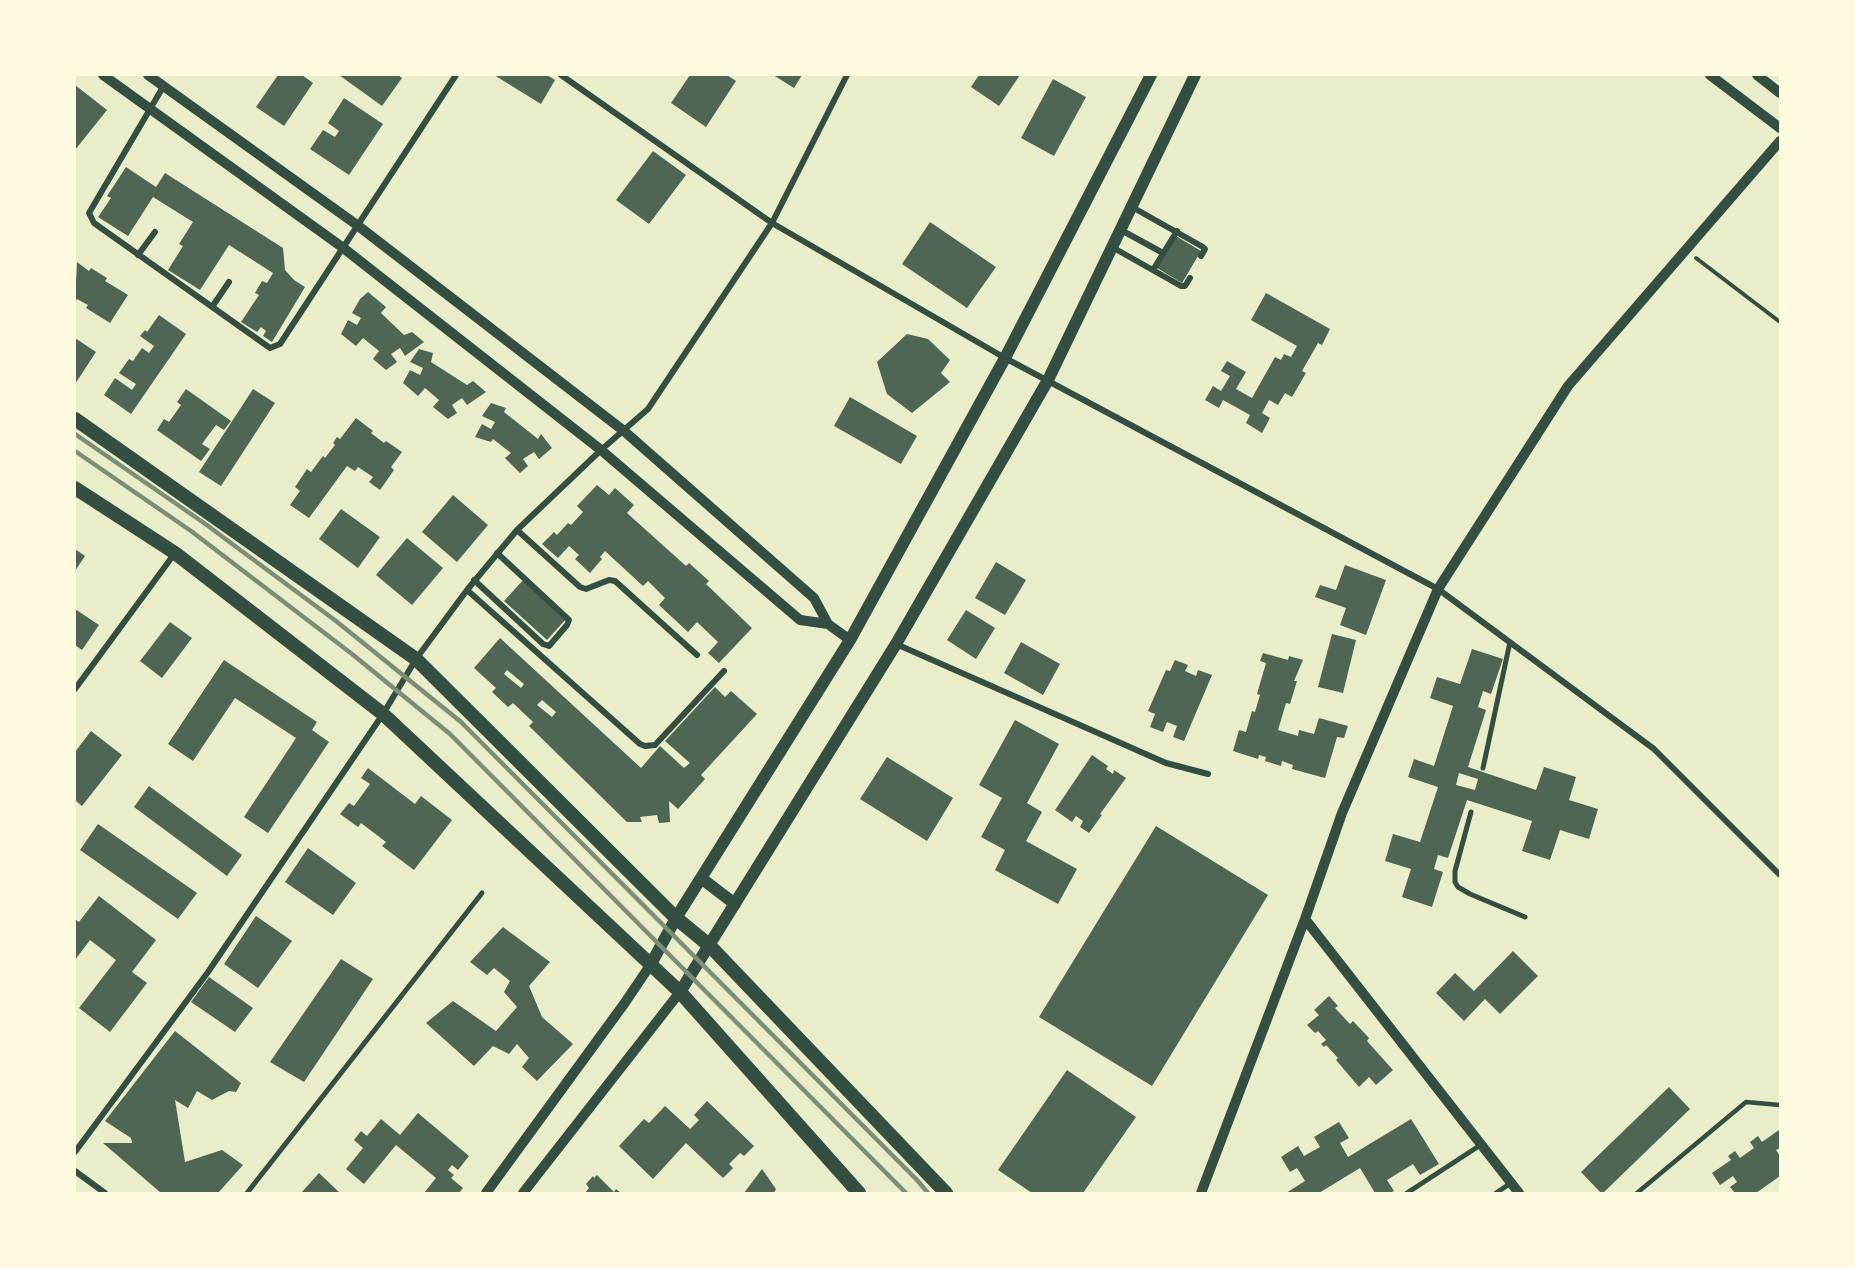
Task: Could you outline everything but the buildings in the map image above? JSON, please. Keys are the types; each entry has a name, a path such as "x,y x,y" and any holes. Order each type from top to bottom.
{"main road":[{"path":"651,964 676,918 850,640 1005,358 1151,75"},
{"path":"680,992 896,644 1048,380 1195,75"},
{"path":"75,419 416,659 676,918 710,946 946,1193"},
{"path":"75,488 175,553 383,714 680,992 859,1193"},
{"path":"701,878 735,904"}],"street":[{"path":"102,75 342,247 601,450 800,620 828,624"},
{"path":"148,75 357,225 624,431 814,598 828,624 850,640"},
{"path":"163,87 89,213 94,223 270,348 280,344 456,75"},
{"path":"561,75 772,223 1005,358 1438,589 1654,749 1780,875"},
{"path":"75,1152 208,972 383,714 416,659 474,580 517,530 648,409 772,223 847,75"},
{"path":"1710,75 1780,128"},
{"path":"1757,75 1780,93"},
{"path":"1201,1193 1305,919 1342,813 1438,589 1568,386 1780,141"},
{"path":"1131,207 1203,247 1201,256"},
{"path":"1120,229 1163,253"},
{"path":"138,255 155,231"},
{"path":"1152,270 1177,231"},
{"path":"1112,247 1181,286 1185,286 1190,278"},
{"path":"212,307 229,282"},
{"path":"517,530 580,587 586,589 609,580 615,581 697,655"},
{"path":"75,689 175,553"},
{"path":"474,580 543,644 549,646 569,620 497,554"},
{"path":"467,590 645,746 655,745 724,671"},
{"path":"1483,768 1510,642"},
{"path":"896,644 1166,764 1208,774"},
{"path":"1471,812 1455,871 1455,882 1458,887 1470,894 1525,917"},
{"path":"247,1193 482,893"},
{"path":"1305,919 1519,1193"},
{"path":"486,1193 624,1005 651,964"},
{"path":"523,1193 680,992"},
{"path":"1407,1193 1482,1144"},
{"path":"75,1171 105,1193"},
{"path":"1496,1193 1511,1183"}],"lane":[{"path":"1637,1193 1746,1102 1780,1105"}],"path":[{"path":"1686,250 1780,322"}],"railway":[{"path":"75,434 204,523 336,621 461,722 928,1193"},
{"path":"75,451 191,531 352,654 450,734 906,1193"}]}
